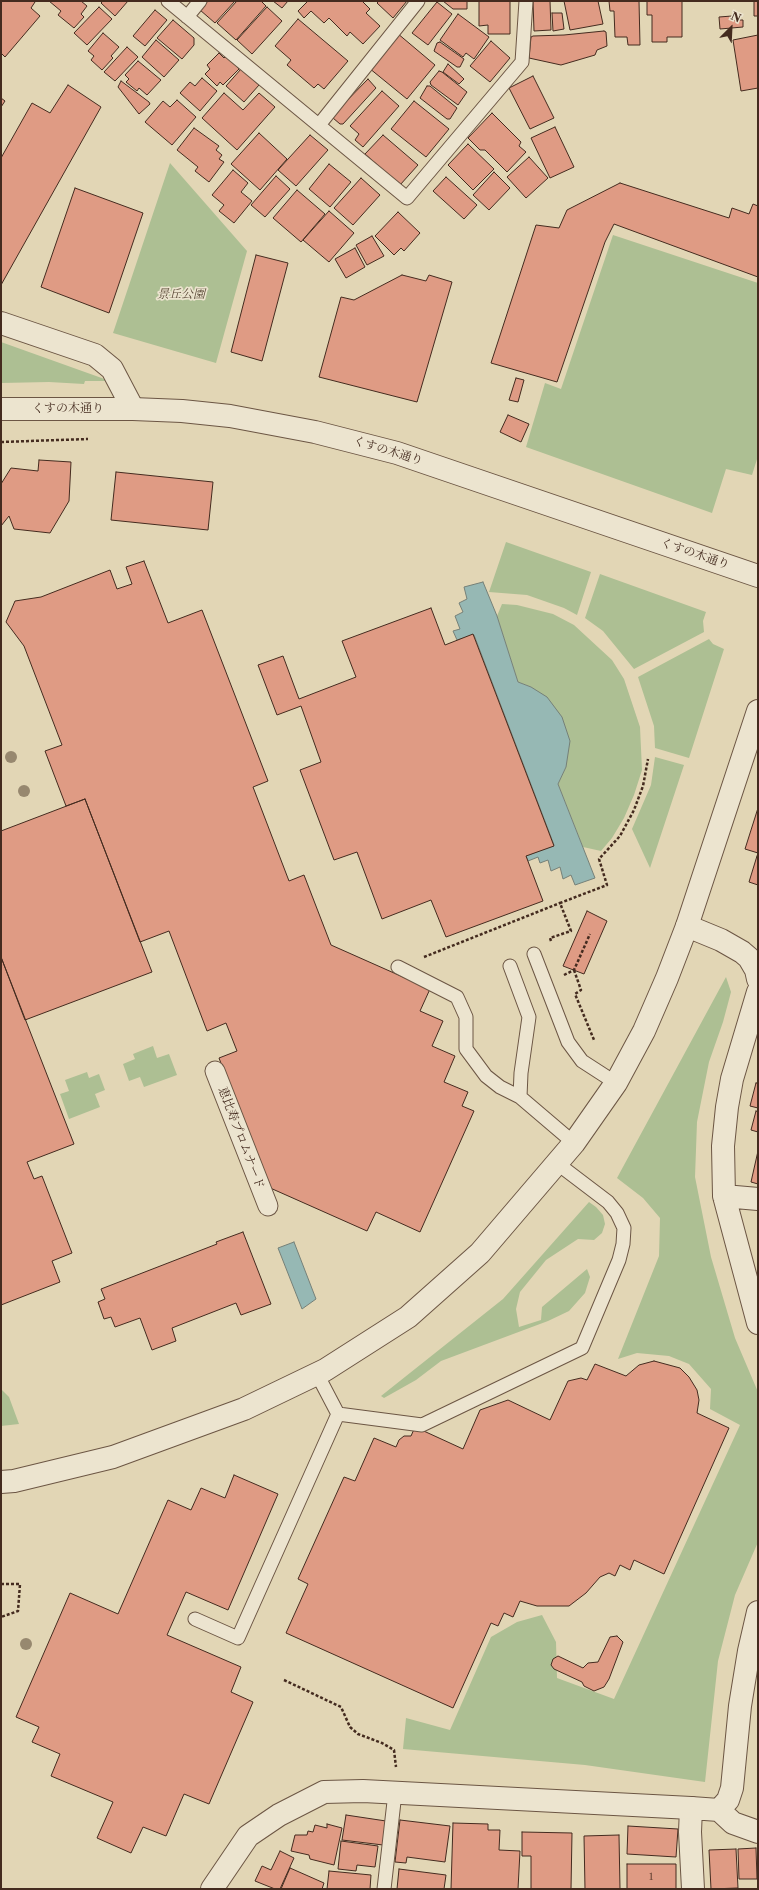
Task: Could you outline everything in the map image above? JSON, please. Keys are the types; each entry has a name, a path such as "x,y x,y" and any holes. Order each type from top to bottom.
{"street":[{"path":"1,323 95,354 112,369 133,408"},
{"name":"くすの木通り","path":"1,409 133,408 230,416 356,441 397,452 758,576"},
{"path":"1,1482 14,1481 113,1457 244,1409 317,1374 408,1317 480,1253 558,1164 574,1143 616,1083 644,1031 668,978 687,926 758,711"},
{"path":"687,926 721,940 754,958 758,979"},
{"path":"758,992 732,1079 727,1107 723,1146 724,1196 758,1323"},
{"name":"恵比寿プロムナード","path":"215,1071 268,1206"},
{"path":"724,1196 758,1199"},
{"path":"719,1810 728,1800 732,1788 740,1706 748,1651 758,1612"},
{"path":"212,1889 248,1836 286,1812 324,1792 363,1791 719,1810 733,1823 758,1832"},
{"path":"691,1808 690,1832 693,1889"}],"lane":[{"path":"168,1 407,198 522,62 526,1"},
{"path":"187,16 200,1"},
{"path":"320,125 418,1"},
{"path":"534,954 568,1042 582,1061 616,1083"},
{"path":"510,966 529,1017 521,1073 520,1097"},
{"path":"398,967 457,997 466,1017 466,1049 486,1076 500,1087 520,1097 574,1143"},
{"path":"338,1414 422,1425 582,1348 619,1260 623,1244 624,1228 617,1213 608,1202 558,1164"},
{"path":"317,1374 338,1414"},
{"path":"195,1620 238,1638 338,1414"},
{"path":"384,1889 395,1793"}],"path":[{"path":"1,442 88,440"},
{"path":"398,967 607,885 599,859 620,836 634,810 643,786 648,759"},
{"path":"553,944 550,938 571,931 560,903"},
{"path":"562,969 564,975 574,970 590,934"},
{"path":"574,970 582,990 575,994 596,1043"},
{"path":"1,1584 20,1584 18,1611 1,1617"},
{"path":"284,1680 341,1707 350,1727 358,1734 382,1743 394,1750 396,1767 390,1768"}],"green space":[{"name":"景丘公園","path":"170,163 247,251 216,363 113,333"},
{"path":"613,235 758,283 758,456 752,475 726,469 712,513 526,447 545,383 561,389"},
{"path":"1,342 110,381 85,381 84,384 49,382 1,383"},
{"path":"506,542 591,572 577,615 564,608 527,595 489,592"},
{"path":"600,574 706,612 703,621 704,632 634,669 603,631 585,618"},
{"path":"502,604 517,605 553,614 574,625 612,660 624,679 640,727 642,770 634,795 624,818 612,838 601,851 583,847 558,784 566,767 531,687 518,682 497,616"},
{"path":"709,639 713,644 724,649 689,758 655,748 654,726 638,677"},
{"path":"655,757 684,765 650,868 632,829 651,785"},
{"path":"726,977 731,992 723,1022 709,1062 697,1122 695,1177 711,1257 735,1338 758,1392 758,1542 735,1595 718,1661 705,1782 585,1765 403,1749 406,1718 450,1730 491,1637 517,1622 542,1615 556,1642 557,1678 614,1699 740,1425 710,1409 711,1389 689,1364 669,1356 637,1353 618,1359 659,1256 660,1218 643,1198 617,1178"},
{"path":"153,1046 157,1058 169,1054 177,1075 144,1087 140,1077 129,1081 123,1064 135,1059 133,1054"},
{"path":"87,1072 89,1078 99,1074 105,1090 95,1094 100,1107 69,1119 60,1094 69,1091 65,1080"},
{"path":"589,1202 603,1215 605,1224 602,1233 594,1240 578,1239 546,1260 520,1292 516,1309 519,1327 541,1320 542,1307 587,1269 590,1277 585,1293 569,1311 548,1321 441,1361 416,1380 384,1398 381,1396 503,1299"},
{"path":"1,1389 9,1397 19,1424 1,1426"}],"water":[{"path":"483,582 497,616 518,682 531,687 547,697 562,717 570,741 566,767 558,784 595,878 575,885 571,875 563,879 560,867 551,871 548,860 540,863 538,857 528,861 526,856 554,845 474,635 457,640 453,631 460,629 455,616 463,612 459,603 467,599 464,587"},
{"path":"294,1242 316,1299 302,1309 278,1248"}],"building":[{"path":"1,1 33,1 35,2 31,8 40,16 5,57 1,53"},
{"path":"49,1 81,1 87,6 81,14 84,17 74,28 58,15 61,11"},
{"path":"103,1 128,1 115,16 101,3"},
{"path":"208,1 235,1 215,23 200,10"},
{"path":"237,1 261,1 266,6 236,40 217,23"},
{"path":"273,1 288,1 282,8"},
{"path":"308,1 362,1 370,9 366,13 380,26 363,44 350,32 347,36 329,18 324,23 311,11 304,18 298,11"},
{"path":"379,1 407,1 393,18 377,3"},
{"path":"443,1 467,1 467,9 453,9"},
{"path":"479,1 510,1 510,34 488,34 488,25 479,26"},
{"path":"533,1 550,1 551,30 534,31"},
{"path":"564,1 598,1 603,24 570,30"},
{"path":"609,1 639,1 640,45 628,45 627,37 615,37 614,11 610,11"},
{"path":"647,1 682,1 682,37 667,37 667,42 652,42 652,15 647,15"},
{"path":"754,1 758,1 758,16 754,16"},
{"path":"437,2 452,14 428,45 412,33"},
{"path":"99,7 112,19 87,45 74,33"},
{"path":"267,7 282,21 252,54 237,40"},
{"path":"155,10 167,20 145,46 133,36"},
{"path":"552,13 562,13 564,29 553,31"},
{"path":"458,14 489,37 474,59 466,53 463,57 440,40"},
{"path":"732,16 733,20 743,20 743,27 720,29 719,17"},
{"path":"298,19 348,61 324,89 318,84 314,88 287,65 291,60 275,46"},
{"path":"173,20 194,38 194,45 182,59 157,38"},
{"path":"606,32 607,46 597,50 595,55 561,65 529,58 531,37 533,36"},
{"path":"103,33 119,47 111,56 113,58 102,70 91,60 94,56 88,51"},
{"path":"397,33 435,65 407,99 369,68"},
{"path":"758,35 758,88 741,91 733,40"},
{"path":"156,40 179,60 164,77 142,57"},
{"path":"491,41 510,58 490,82 470,66"},
{"path":"440,42 464,59 460,67 457,67 434,51 437,43"},
{"path":"127,47 138,57 115,81 104,72"},
{"path":"219,53 224,58 226,56 239,69 223,85 220,82 217,86 205,74 210,69 207,65"},
{"path":"138,61 161,80 147,95 139,88 137,91 126,82 129,79 125,75"},
{"path":"448,64 464,79 459,84 443,72"},
{"path":"241,69 259,85 244,102 226,86"},
{"path":"439,71 467,92 458,105 431,85 430,82"},
{"path":"533,76 554,118 530,129 509,88"},
{"path":"202,78 217,91 200,111 180,93 190,82 195,86"},
{"path":"368,79 376,88 343,124 340,124 333,118 333,115"},
{"path":"121,81 149,102 150,104 139,114 118,87"},
{"path":"68,85 101,107 1,285 1,158 32,103 50,113"},
{"path":"427,86 430,86 457,108 450,119 447,119 420,98"},
{"path":"382,91 399,106 363,147 355,140 359,134 350,126"},
{"path":"224,93 243,110 259,93 275,107 237,150 202,118"},
{"path":"1,98 5,101 1,107"},
{"path":"177,100 196,117 172,145 145,122 163,101 170,107"},
{"path":"414,101 449,129 426,157 391,129"},
{"path":"492,113 521,142 519,146 526,152 507,172 485,150 480,150 468,138"},
{"path":"555,127 574,167 550,178 531,138"},
{"path":"194,128 219,146 216,150 222,155 219,159 224,162 209,182 195,171 198,167 177,150"},
{"path":"259,133 287,159 260,190 231,164"},
{"path":"310,135 328,150 296,186 278,170"},
{"path":"383,135 418,165 400,185 365,154"},
{"path":"468,144 494,169 473,190 448,165"},
{"path":"529,157 548,178 526,198 507,177"},
{"path":"329,164 351,182 330,207 309,189"},
{"path":"233,170 248,183 241,192 252,201 234,223 219,211 224,205 212,195"},
{"path":"494,172 510,188 489,210 473,195"},
{"path":"276,176 290,189 265,217 251,205"},
{"path":"446,177 477,205 464,219 433,191"},
{"path":"361,178 380,195 353,225 334,208"},
{"path":"620,183 729,218 732,208 749,214 753,204 758,206 758,277 614,224 605,242 557,382 491,363 536,225 559,228 567,210"},
{"path":"75,188 143,213 109,313 41,287"},
{"path":"297,190 325,214 301,242 273,218"},
{"path":"329,211 354,233 329,262 303,240"},
{"path":"398,212 420,233 404,251 401,248 394,255 375,236"},
{"path":"372,236 384,256 367,265 356,245"},
{"path":"355,248 365,267 346,278 335,259"},
{"path":"256,255 288,263 262,361 231,352"},
{"path":"402,275 426,281 429,275 452,282 417,402 319,377 341,297 354,300"},
{"path":"516,378 524,380 518,402 509,400"},
{"path":"508,415 529,424 521,442 500,432"},
{"path":"39,460 71,462 69,501 50,533 14,529 9,516 1,526 1,484 11,468 38,471"},
{"path":"116,472 213,482 208,530 111,520"},
{"path":"144,561 168,623 202,610 268,781 253,787 289,881 304,875 331,945 430,989 420,1011 443,1021 432,1046 455,1056 444,1082 468,1092 462,1106 474,1111 420,1232 376,1212 367,1231 268,1187 219,1058 237,1051 226,1023 207,1031 169,931 140,942 85,799 66,806 45,751 62,745 24,646 6,622 15,601 41,597 110,570 117,589 132,584 126,567"},
{"path":"431,608 445,645 473,634 554,846 526,856 543,901 446,937 431,900 382,919 357,852 334,860 300,770 321,762 301,706 277,715 258,665 283,656 299,699 356,677 342,641"},
{"path":"85,799 152,972 25,1020 1,957 1,831"},
{"path":"758,808 758,853 745,849"},
{"path":"758,856 758,885 749,882"},
{"path":"587,911 607,921 584,974 563,966"},
{"path":"1,957 74,1144 27,1162 34,1179 42,1176 72,1253 52,1261 60,1282 1,1305"},
{"path":"756,1083 758,1083 758,1108 750,1106"},
{"path":"756,1111 758,1112 758,1132 751,1130"},
{"path":"758,1151 758,1184 751,1182"},
{"path":"243,1232 271,1304 241,1315 236,1303 172,1328 176,1341 152,1350 140,1318 115,1327 111,1317 104,1319 98,1302 105,1299 101,1289 217,1244 216,1242"},
{"path":"654,1361 680,1368 689,1377 697,1390 699,1400 697,1413 729,1428 664,1574 634,1560 630,1570 620,1565 615,1576 609,1573 600,1577 586,1593 569,1606 537,1606 520,1601 513,1617 504,1613 498,1626 491,1623 453,1708 286,1633 308,1584 298,1579 344,1477 355,1481 374,1438 396,1447 399,1440 404,1436 411,1436 415,1427 463,1449 480,1410 508,1400 550,1420 568,1381 581,1378 587,1380 595,1364 626,1376 639,1365"},
{"path":"234,1475 278,1494 228,1610 186,1592 167,1635 241,1667 231,1692 253,1702 209,1804 184,1794 166,1836 143,1827 131,1853 97,1838 113,1802 51,1776 60,1754 32,1742 39,1727 16,1717 70,1593 118,1614 168,1500 191,1510 201,1488 225,1498"},
{"path":"617,1636 623,1642 609,1679 604,1687 594,1691 584,1686 582,1682 554,1669 551,1665 553,1659 558,1656 583,1668 588,1663 598,1662 610,1637"},
{"path":"346,1815 386,1821 383,1845 342,1840"},
{"path":"400,1820 450,1826 445,1862 407,1857 406,1863 395,1862"},
{"path":"453,1823 488,1824 488,1830 500,1830 499,1850 520,1851 518,1889 451,1889"},
{"path":"327,1824 342,1828 334,1865 310,1859 309,1855 291,1851 295,1835 307,1835 308,1831 313,1832 315,1825 327,1828"},
{"path":"628,1826 678,1829 676,1857 627,1854"},
{"path":"522,1832 572,1833 571,1889 531,1889 531,1856 522,1856"},
{"path":"619,1835 620,1889 585,1889 584,1836"},
{"path":"341,1841 378,1846 375,1867 357,1865 356,1871 338,1869"},
{"path":"756,1848 757,1879 739,1879 738,1849"},
{"path":"736,1849 738,1888 711,1889 709,1850"},
{"path":"280,1851 294,1858 280,1889 275,1889 255,1881 262,1866 271,1870"},
{"path":"627,1864 676,1864 676,1889 627,1889"},
{"path":"290,1868 324,1883 322,1889 281,1889"},
{"path":"399,1869 446,1875 444,1889 397,1889"},
{"path":"329,1871 371,1875 370,1889 327,1889"}]}
